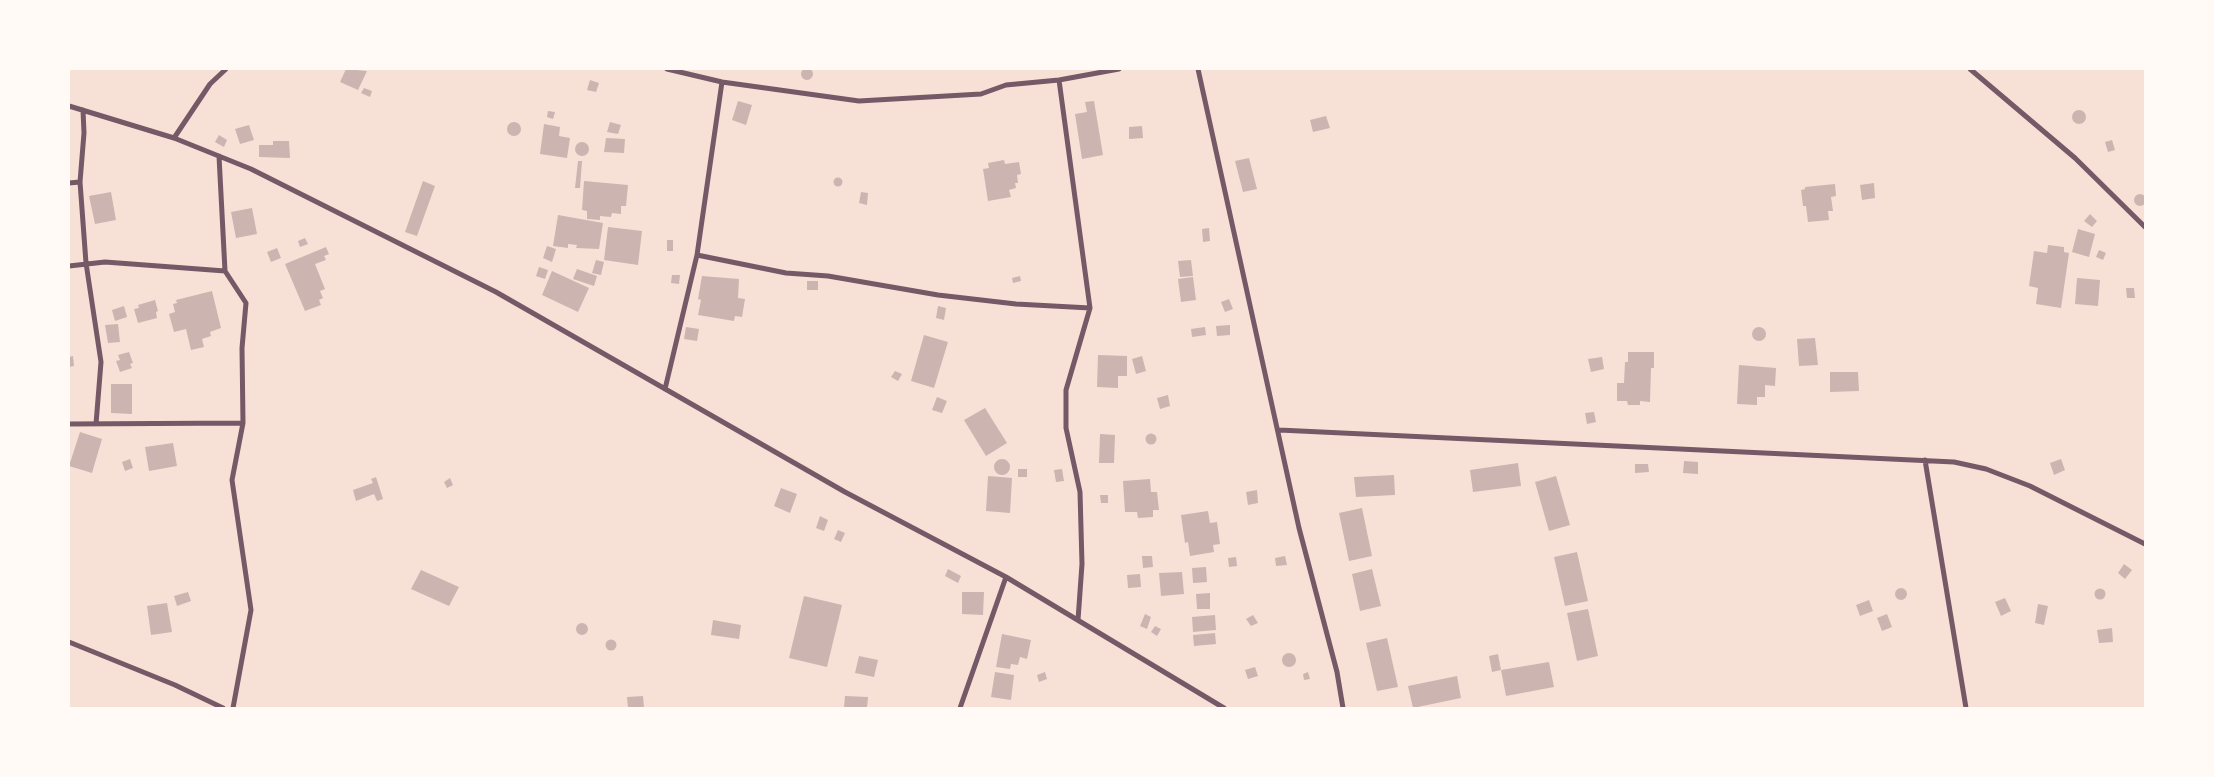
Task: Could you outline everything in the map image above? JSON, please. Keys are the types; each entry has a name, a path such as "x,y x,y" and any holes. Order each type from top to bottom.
{"street":[{"path":"174,138 210,84 226,69"},
{"path":"668,69 722,82 859,100 981,94 1006,85 1059,80 1119,69"},
{"path":"1198,69 1299,528 1337,672 1343,708"},
{"path":"1970,69 2075,158 2145,227"},
{"path":"1059,80 1090,308 1066,390 1066,428 1080,492 1082,564 1078,620"},
{"path":"665,389 698,255 722,82"},
{"path":"69,106 174,138 250,169 496,292 602,351 845,492 1006,577 1224,708"},
{"path":"83,110 84,133 80,182 86,263 101,362 96,424"},
{"path":"219,156 225,271 246,303 242,348 243,424 232,480 251,610 233,708"},
{"path":"69,183 80,182"},
{"path":"698,255 786,273 828,276 938,295 1016,304 1090,308"},
{"path":"69,266 105,262 225,271"},
{"path":"69,424 243,424"},
{"path":"1278,430 1954,462 1986,469 2021,482 2145,544"},
{"path":"1925,460 1966,708"},
{"path":"960,708 1006,577"},
{"path":"69,642 175,685 223,708"}],"building":[{"path":"805,68 809,68 813,74 809,80 805,80 801,76 801,72"},
{"path":"346,69 367,71 358,90 340,82"},
{"path":"590,80 599,83 596,92 587,90"},
{"path":"364,88 372,91 370,97 361,93"},
{"path":"738,101 752,105 746,125 732,120"},
{"path":"1094,101 1103,155 1082,159 1075,114 1087,112 1085,102"},
{"path":"2079,110 2084,112 2086,117 2084,122 2079,124 2074,122 2072,117 2074,112"},
{"path":"548,111 555,112 553,119 547,117"},
{"path":"1326,116 1330,128 1313,132 1310,120"},
{"path":"511,122 517,122 521,129 517,136 511,136 507,132 507,126"},
{"path":"610,122 621,125 618,134 607,132"},
{"path":"544,124 560,127 559,136 570,138 567,158 540,154"},
{"path":"249,125 254,140 240,144 235,129"},
{"path":"1142,126 1143,138 1129,139 1129,127"},
{"path":"219,135 227,140 224,147 215,142"},
{"path":"606,138 625,139 624,153 604,152"},
{"path":"2112,140 2115,150 2108,152 2105,142"},
{"path":"273,141 289,141 290,158 259,157 259,145 273,145"},
{"path":"579,142 585,142 589,149 585,156 579,156 575,152 575,146"},
{"path":"1249,158 1257,189 1243,192 1235,161"},
{"path":"1004,160 1005,164 1019,162 1021,174 1017,175 1018,183 1015,183 1016,188 1009,190 1011,197 988,201 983,169 989,168 988,163"},
{"path":"578,161 582,161 580,188 575,188"},
{"path":"838,178 842,182 838,186 834,182"},
{"path":"423,181 435,186 417,236 405,232"},
{"path":"584,181 628,185 626,206 621,206 621,214 612,213 611,217 600,216 600,220 587,219 587,211 582,210"},
{"path":"1874,183 1875,198 1862,200 1860,185"},
{"path":"1835,184 1836,196 1831,197 1833,211 1828,211 1829,220 1808,222 1801,190 1805,189 1805,187"},
{"path":"111,192 116,220 95,224 89,196"},
{"path":"861,192 868,193 867,205 859,203"},
{"path":"2138,194 2142,194 2146,200 2142,206 2138,206 2134,202 2134,198"},
{"path":"252,208 257,234 236,238 231,212"},
{"path":"2090,214 2097,221 2092,227 2084,221"},
{"path":"558,215 603,223 599,249 576,248 577,245 568,244 568,248 553,246"},
{"path":"608,227 642,231 638,265 604,260"},
{"path":"1209,228 1210,241 1203,242 1202,229"},
{"path":"2078,229 2095,234 2089,257 2072,252"},
{"path":"305,238 308,244 300,247 298,241"},
{"path":"667,240 673,240 673,251 667,251"},
{"path":"2048,245 2064,247 2064,252 2069,253 2061,308 2036,304 2038,288 2029,286 2034,251 2047,253"},
{"path":"547,246 556,249 552,262 543,258"},
{"path":"326,247 329,254 324,256 326,260 315,264 325,289 320,291 323,298 319,300 321,305 305,311 285,264"},
{"path":"277,248 281,258 271,262 267,252"},
{"path":"2099,250 2106,253 2103,260 2096,257"},
{"path":"596,260 604,262 601,275 592,273"},
{"path":"1191,260 1193,276 1180,277 1178,261"},
{"path":"539,267 548,270 545,279 536,276"},
{"path":"577,269 597,276 594,286 573,279"},
{"path":"552,271 589,288 578,312 542,295"},
{"path":"672,275 680,275 679,284 671,283"},
{"path":"702,276 739,279 738,298 745,299 742,317 735,316 734,321 698,315 701,300 698,299"},
{"path":"1020,276 1021,281 1013,283 1012,278"},
{"path":"1193,277 1196,300 1181,302 1178,279"},
{"path":"2077,278 2100,280 2098,306 2075,304"},
{"path":"807,281 818,281 818,290 807,290"},
{"path":"2126,288 2134,288 2135,298 2127,298"},
{"path":"212,291 221,328 210,332 211,336 202,339 204,347 191,350 186,329 174,332 169,314 175,312 173,304 177,303 176,300"},
{"path":"1229,299 1233,309 1225,312 1221,302"},
{"path":"155,300 158,311 156,312 157,318 138,323 134,309 139,308 138,305"},
{"path":"124,306 127,317 115,321 112,310"},
{"path":"938,306 946,308 944,320 936,318"},
{"path":"118,324 120,342 108,343 105,325"},
{"path":"1230,325 1230,335 1217,336 1216,326"},
{"path":"686,327 699,329 697,341 684,339"},
{"path":"1205,327 1206,335 1192,337 1191,329"},
{"path":"1759,327 1764,329 1766,334 1764,339 1759,341 1754,339 1752,334 1754,329"},
{"path":"924,335 948,342 934,388 911,381"},
{"path":"1815,338 1818,365 1799,366 1797,339"},
{"path":"129,352 133,363 130,364 132,368 120,372 116,361 120,360 118,355"},
{"path":"1628,352 1654,352 1654,368 1651,368 1650,402 1640,401 1640,405 1628,405 1627,401 1617,401 1617,383 1624,383 1625,362 1628,362"},
{"path":"1098,355 1127,356 1127,376 1118,376 1118,388 1097,387"},
{"path":"73,356 74,366 69,367 69,357"},
{"path":"1142,356 1146,371 1136,374 1132,359"},
{"path":"1602,357 1604,369 1591,372 1588,359"},
{"path":"1739,365 1776,368 1775,386 1765,385 1765,397 1757,397 1757,405 1737,404"},
{"path":"895,371 902,374 898,381 891,377"},
{"path":"1830,372 1858,372 1859,391 1830,392"},
{"path":"111,384 132,384 132,414 111,413"},
{"path":"1168,395 1170,406 1160,409 1157,398"},
{"path":"937,397 947,401 942,413 932,410"},
{"path":"985,408 1007,443 986,456 964,420"},
{"path":"1594,412 1596,422 1587,424 1585,413"},
{"path":"80,432 102,439 92,473 69,466"},
{"path":"1100,434 1115,435 1114,463 1099,463"},
{"path":"1149,434 1153,434 1156,439 1155,443 1149,444 1146,441 1146,437"},
{"path":"173,443 177,466 149,471 145,447"},
{"path":"130,459 133,468 125,471 122,462"},
{"path":"999,459 1005,459 1010,464 1008,473 999,475 994,470 994,464"},
{"path":"2061,459 2065,470 2054,475 2050,463"},
{"path":"1684,461 1698,462 1698,474 1683,473"},
{"path":"1518,463 1521,486 1473,492 1470,470"},
{"path":"1635,464 1648,464 1649,472 1635,473"},
{"path":"1018,469 1027,469 1027,477 1018,477"},
{"path":"1062,469 1064,481 1056,482 1054,470"},
{"path":"1394,475 1395,495 1356,497 1354,477"},
{"path":"988,476 1012,478 1010,513 986,511"},
{"path":"1556,476 1570,525 1549,531 1535,482"},
{"path":"376,477 383,499 377,501 374,494 356,501 353,490 373,483 371,479"},
{"path":"450,478 453,485 447,488 444,482"},
{"path":"1150,479 1151,492 1157,492 1159,510 1153,510 1153,517 1138,518 1137,512 1125,512 1123,481"},
{"path":"781,488 797,494 790,513 774,506"},
{"path":"1257,490 1258,503 1248,505 1246,492"},
{"path":"1100,495 1108,495 1108,503 1101,503"},
{"path":"1362,508 1372,556 1349,561 1339,513"},
{"path":"1208,511 1210,523 1217,522 1220,544 1213,545 1214,552 1190,556 1188,542 1185,543 1181,515"},
{"path":"820,516 828,520 824,531 816,528"},
{"path":"838,530 845,533 841,542 834,539"},
{"path":"1577,552 1588,601 1565,606 1554,557"},
{"path":"1142,556 1152,556 1153,567 1143,568"},
{"path":"1285,556 1287,565 1276,566 1275,558"},
{"path":"1236,557 1237,566 1229,567 1228,558"},
{"path":"2124,564 2132,570 2125,579 2118,573"},
{"path":"1206,567 1207,582 1193,583 1192,568"},
{"path":"948,569 961,576 958,583 945,576"},
{"path":"1372,569 1381,606 1360,611 1352,574"},
{"path":"421,570 459,587 449,606 411,589"},
{"path":"1182,572 1184,594 1161,596 1159,573"},
{"path":"1140,574 1141,587 1128,588 1127,575"},
{"path":"1899,588 1903,588 1907,594 1903,600 1899,600 1895,596 1895,592"},
{"path":"2098,589 2102,589 2105,594 2104,598 2098,599 2095,596 2095,592"},
{"path":"188,592 191,601 177,606 174,596"},
{"path":"962,592 984,592 983,615 962,614"},
{"path":"1210,593 1210,609 1197,609 1196,594"},
{"path":"804,596 842,605 827,667 789,658"},
{"path":"2005,598 2011,611 2001,616 1995,602"},
{"path":"1869,600 1873,611 1860,616 1856,605"},
{"path":"167,603 172,632 151,635 147,606"},
{"path":"2038,604 2048,606 2044,625 2035,623"},
{"path":"1588,609 1598,656 1577,661 1567,613"},
{"path":"1145,614 1151,617 1147,629 1140,626"},
{"path":"1887,614 1892,627 1882,631 1877,618"},
{"path":"1215,615 1216,630 1193,632 1192,617"},
{"path":"1253,615 1258,623 1251,626 1246,619"},
{"path":"713,620 741,625 739,639 711,635"},
{"path":"582,623 588,629 582,635 576,629"},
{"path":"1155,626 1161,629 1157,636 1151,632"},
{"path":"2112,628 2113,642 2099,643 2097,630"},
{"path":"1215,633 1216,644 1194,646 1193,635"},
{"path":"1002,634 1031,640 1027,659 1020,657 1018,665 1011,664 1010,669 996,667"},
{"path":"1387,638 1398,687 1377,691 1366,643"},
{"path":"609,640 613,640 616,645 615,649 609,650 606,647 606,643"},
{"path":"1289,653 1294,655 1296,660 1294,665 1289,667 1284,665 1282,660 1284,655"},
{"path":"1498,654 1501,670 1492,672 1489,656"},
{"path":"859,656 878,660 874,677 855,673"},
{"path":"1549,662 1554,687 1506,696 1501,670"},
{"path":"1255,667 1258,676 1248,679 1245,670"},
{"path":"995,672 1014,675 1011,700 991,697"},
{"path":"1045,672 1047,679 1039,682 1037,675"},
{"path":"1308,672 1310,679 1304,680 1303,674"},
{"path":"1457,676 1461,698 1413,708 1408,686"},
{"path":"643,696 644,708 628,708 627,697"},
{"path":"845,696 868,697 867,708 844,708"}]}
